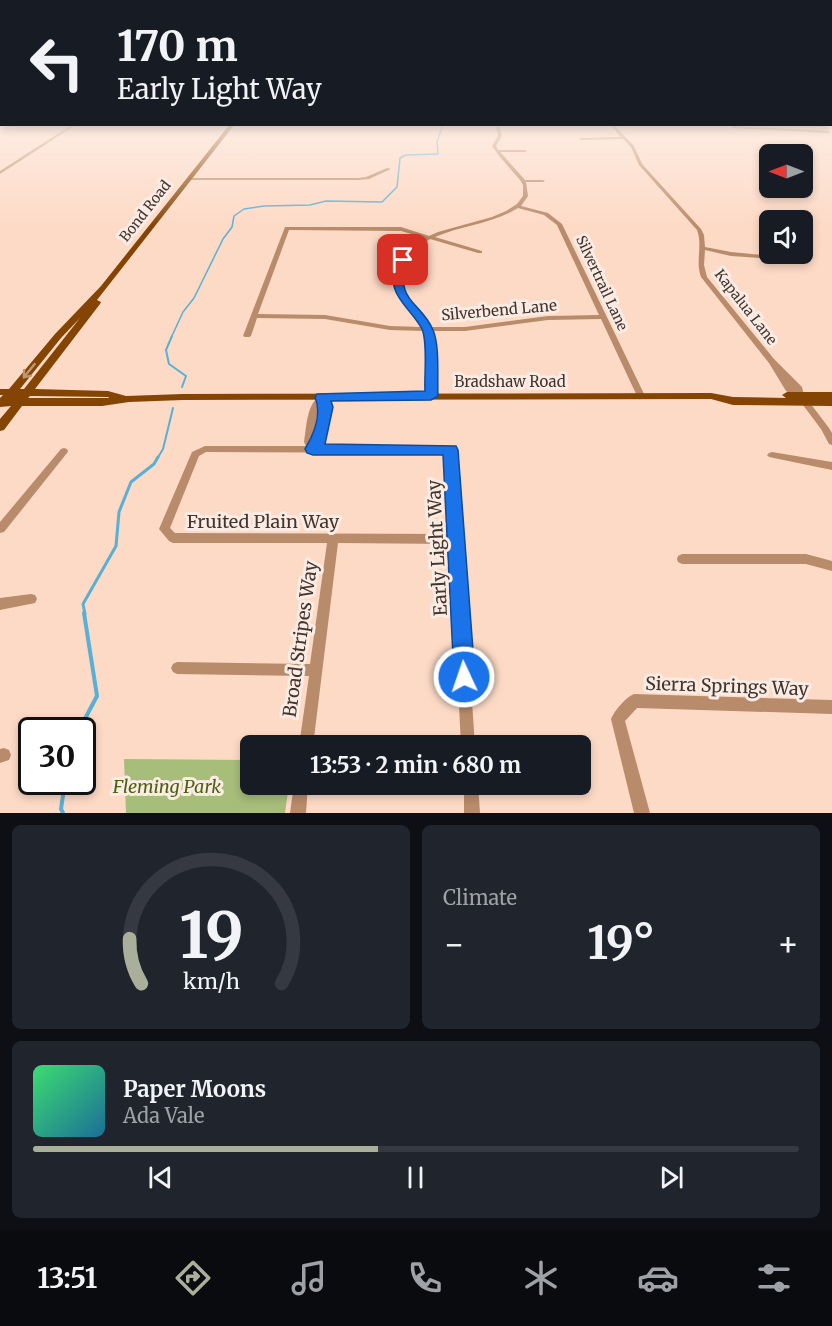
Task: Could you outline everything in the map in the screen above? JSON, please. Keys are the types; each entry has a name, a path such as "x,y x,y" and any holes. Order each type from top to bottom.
{"main road":[{"name":"Bond Road","path":"1,401 12,392 77,314 104,288 211,151"},
{"name":"Bond Road","path":"0,427 97,302 104,288"},
{"path":"64,345 69,333 81,317 77,314"},
{"name":"Bradshaw Road","path":"12,392 24,398"},
{"name":"Bradshaw Road","path":"1,401 24,398 102,402 129,399 431,396 711,396 733,401 803,399 832,395"},
{"name":"Bradshaw Road","path":"803,399 832,402"}],"street":[{"path":"0,173 34,151"},
{"path":"497,151 525,151"},
{"path":"431,396 430,339 427,329 407,304 398,282 400,267 408,254 430,237 496,217 517,206 526,194 524,181 497,151"},
{"name":"Kapalua Lane","path":"635,151 640,164 699,230 702,239 700,266 704,277 771,361 773,368 789,389 803,399 825,428 832,442"},
{"path":"189,179 358,179 367,178 389,169"},
{"path":"524,181 543,180"},
{"name":"Silvertrail Lane","path":"517,206 546,214 559,224 640,396"},
{"path":"247,336 287,228 415,231 452,245 480,252"},
{"path":"701,249 759,256"},
{"name":"Silverbend Lane","path":"255,316 326,317 390,328 427,329 465,329 541,318 603,317"},
{"path":"313,449 319,441 326,407 322,397"},
{"name":"Fruited Plain Way","path":"313,449 205,449 195,454 164,529 173,538 456,539"},
{"name":"Early Light Way","path":"313,449 451,450 467,735"},
{"path":"0,530 64,451"},
{"path":"772,455 832,466"},
{"name":"Broad Stripes Way","path":"307,735 333,538"},
{"path":"682,559 806,559 832,566"},
{"path":"0,603 31,599"},
{"path":"177,668 315,670"},
{"name":"Sierra Springs Way","path":"642,813 618,719 634,701 832,706"},
{"path":"298,813 300,795"},
{"path":"471,795 472,813"}],"green space":[{"name":"Fleming Park","path":"124,759 240,760 240,795 288,795 285,813 126,813"}],"waterway":[{"path":"171,338 223,239 232,227 234,216 244,209 264,206 310,205 326,201 382,202 397,187 400,158 406,155 438,154 438,151"},
{"path":"172,336 166,350 169,364 186,376 182,387"},
{"path":"157,459 163,449 173,408"},
{"path":"85,614 83,604 116,546 119,512 131,482 154,464 158,457"},
{"path":"84,613 97,696 86,717"},
{"path":"63,795 61,809 63,813"}],"route":[{"path":"403,260 398,273 399,289 402,297 427,329 430,339 431,396 322,397 326,407 319,441 313,449 451,450 464,677"}]}
